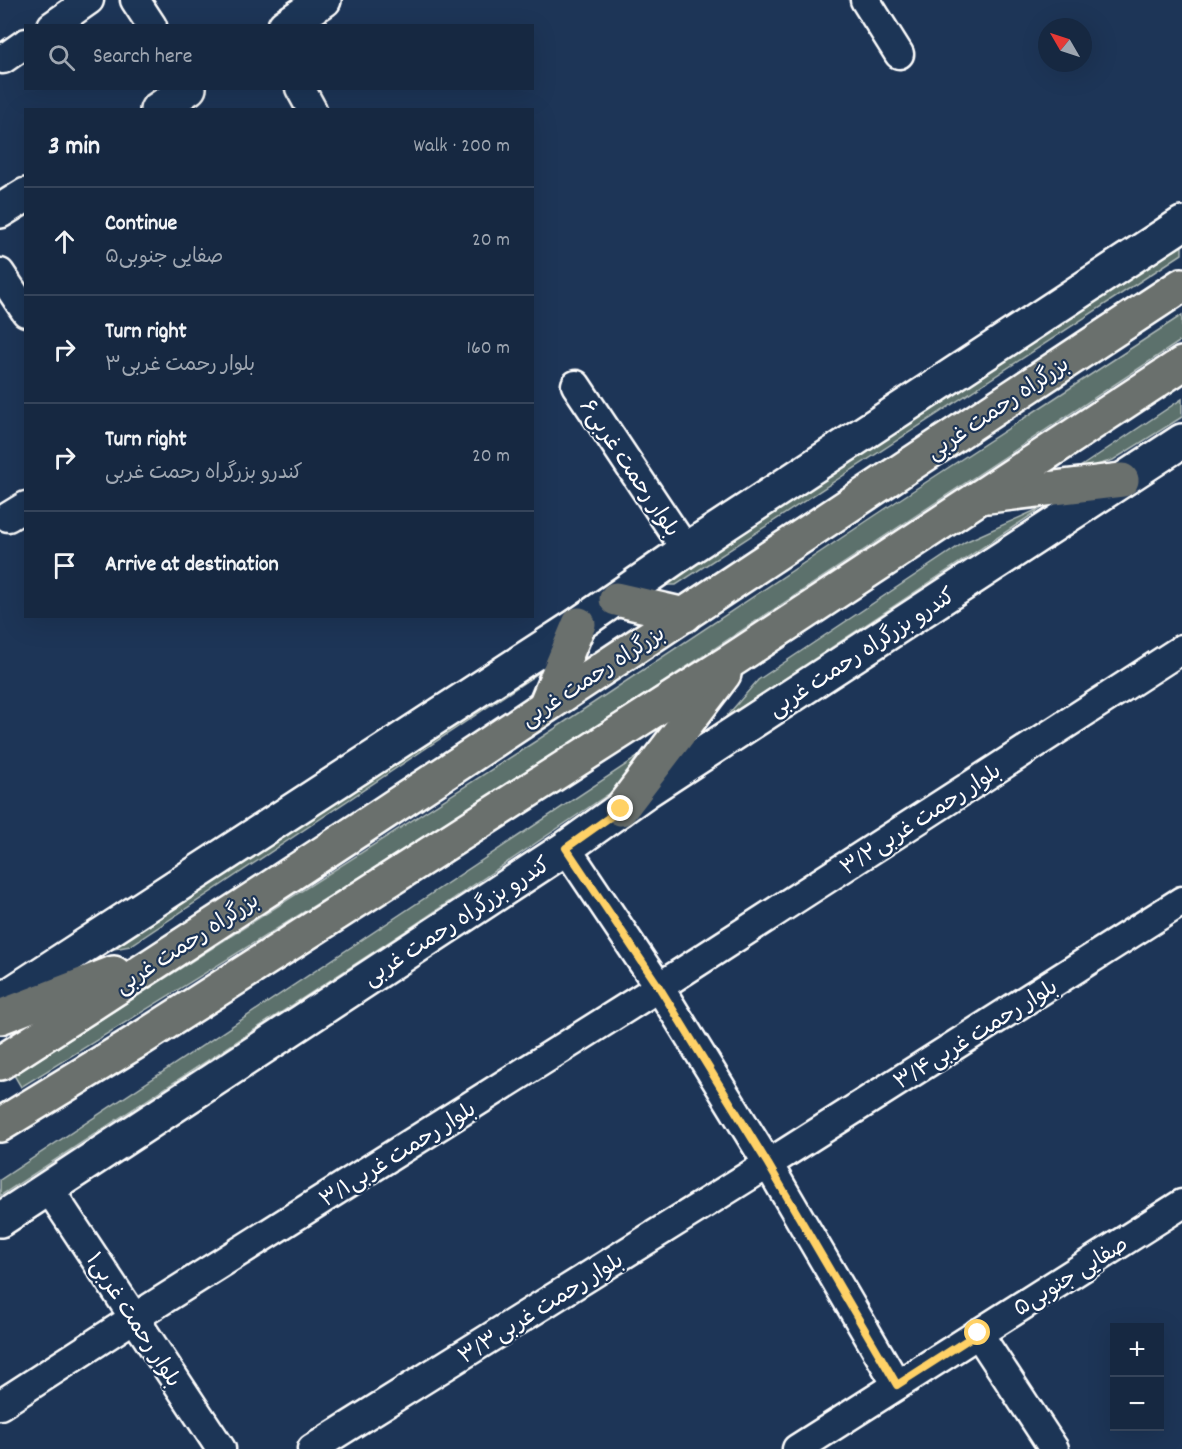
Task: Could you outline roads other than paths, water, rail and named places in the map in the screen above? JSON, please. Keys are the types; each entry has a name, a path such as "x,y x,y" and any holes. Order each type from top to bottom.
{"highway":[{"name":"بزرگراه رحمت غربی","path":"0,1063 685,615 1182,285"},
{"path":"0,1125 149,1033 737,657 1182,364"},
{"path":"981,497 1122,480"},
{"path":"616,599 685,615"},
{"path":"545,706 579,624"},
{"path":"621,809 737,657"},
{"path":"0,1017 174,950"}],"main road":[{"path":"288,24 324,0"},
{"path":"160,108 186,90"},
{"path":"0,211 24,196"},
{"path":"0,1001 579,624 686,550 1182,224"},
{"name":"کندرو بزرگراه رحمت غربی","path":"0,1221 566,848 666,778 1182,441"}],"street":[{"path":"55,24 89,0"},
{"path":"135,0 151,24"},
{"path":"865,0 899,54"},
{"path":"301,90 311,108"},
{"path":"0,273 24,309"},
{"name":"بلوار رحمت غربی۶","path":"576,385 686,550"},
{"name":"بلوار رحمت غربی۳/۲","path":"659,987 1182,649"},
{"path":"566,848 659,987 768,1164 897,1385"},
{"name":"بلوار رحمت غربی۳/۴","path":"768,1164 1182,901"},
{"name":"بلوار رحمت غربی۳/۱","path":"0,1405 659,987"},
{"name":"بلوار رحمت غربی۳/۳","path":"312,1449 768,1164"},
{"name":"بلوار رحمت غربی۱","path":"49,1188 221,1449"},
{"name":"صفایی جنوبی۵","path":"797,1449 1182,1204"},
{"path":"978,1333 1054,1449"}]}
